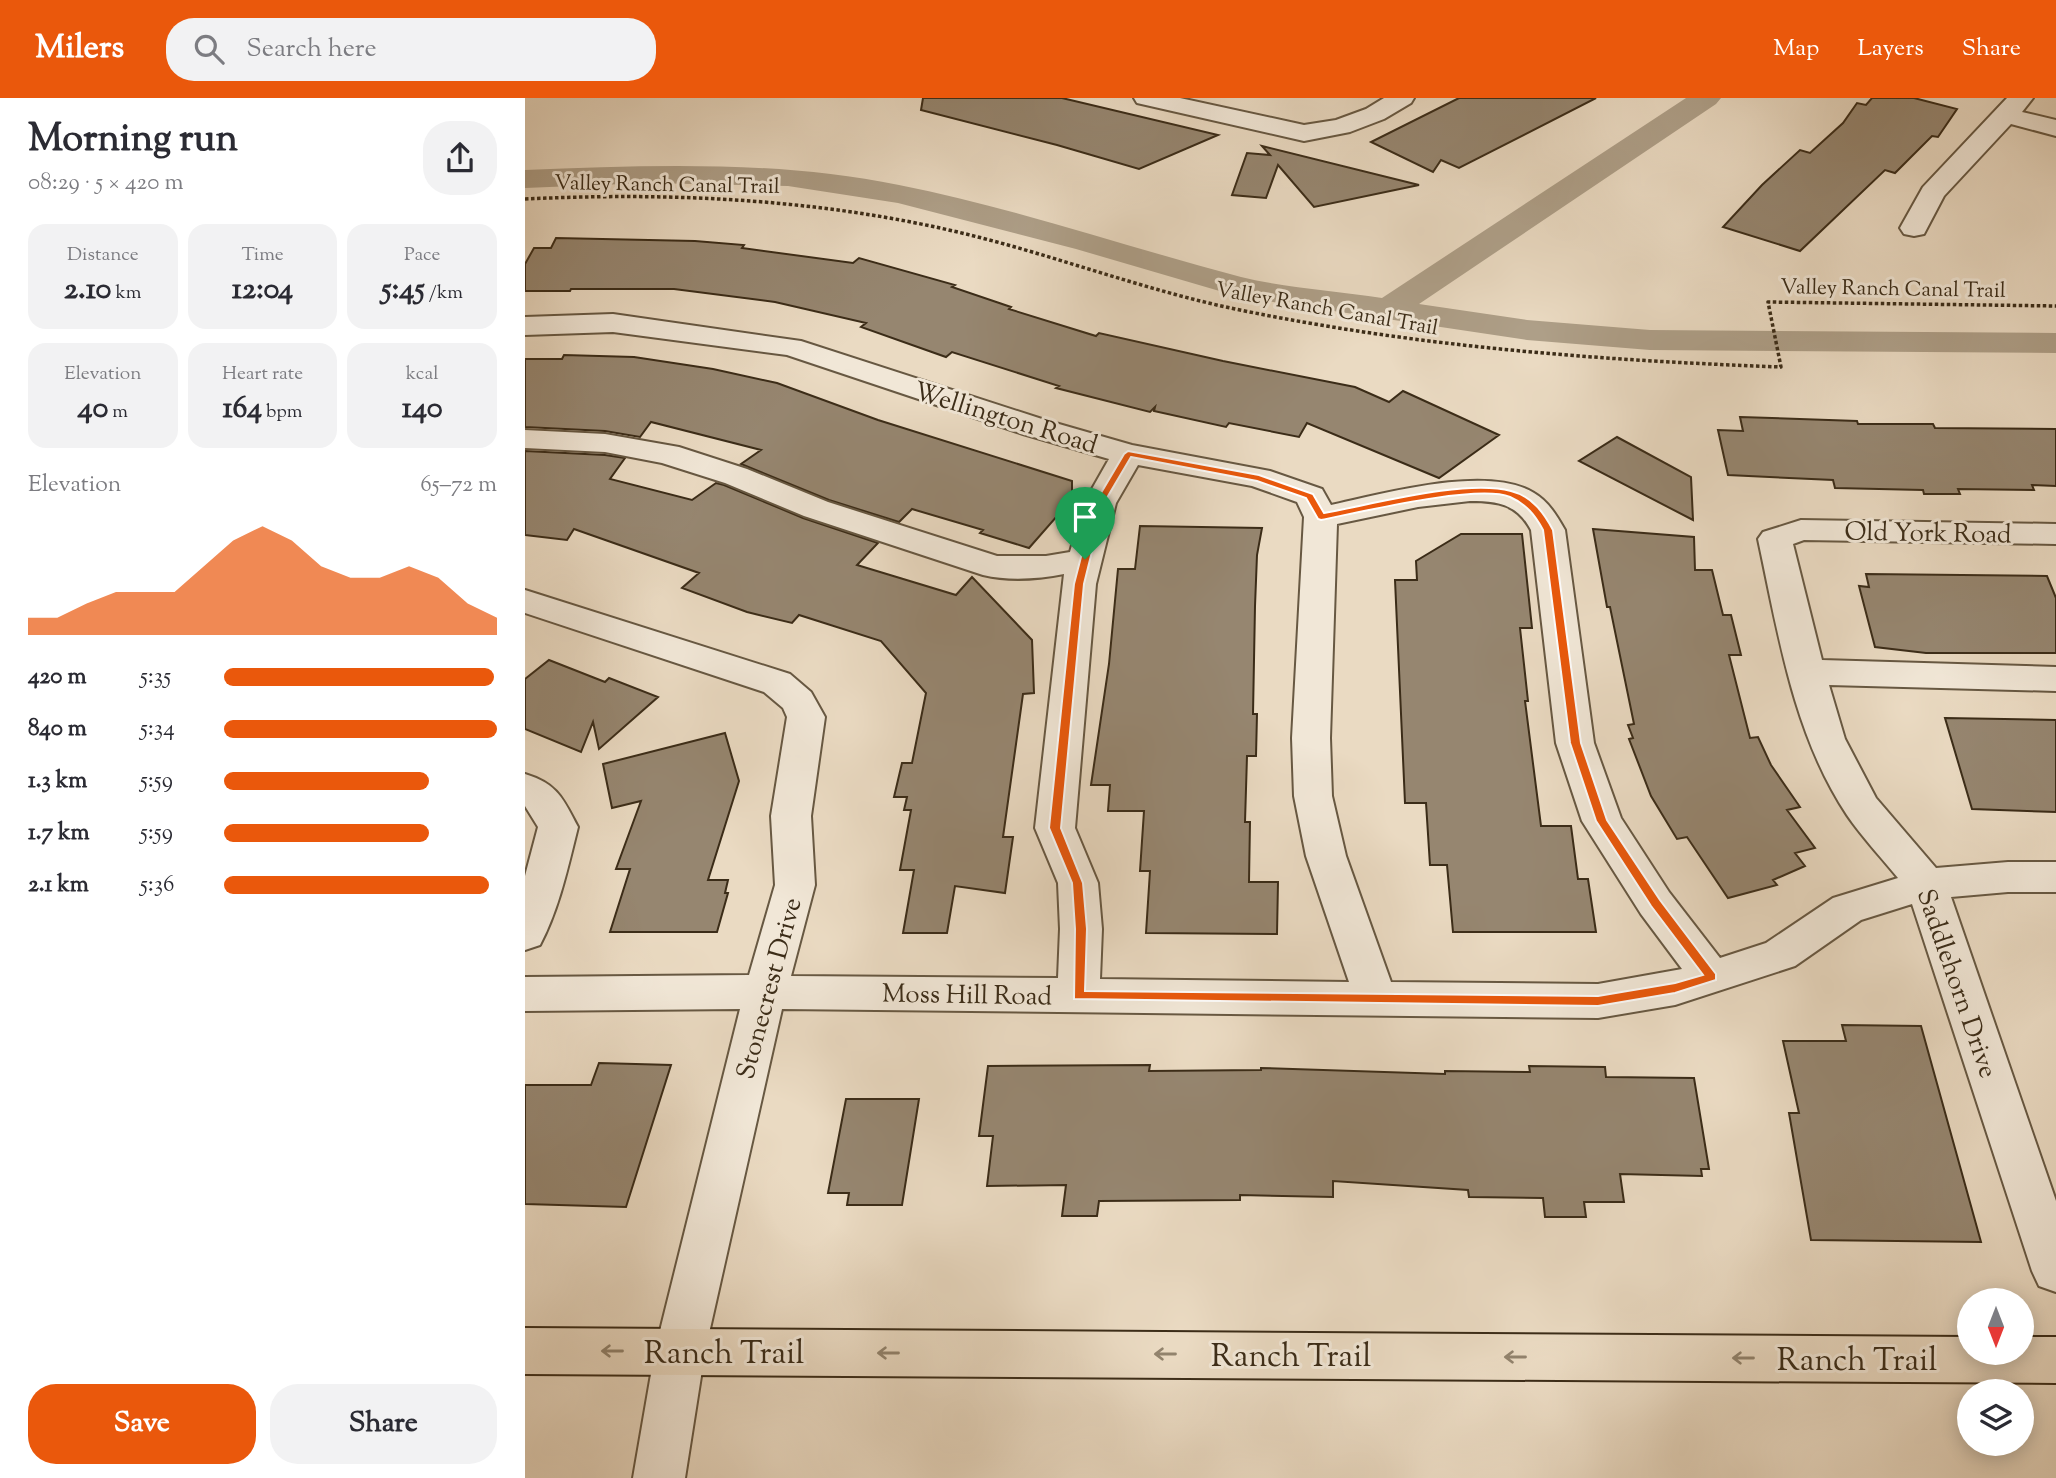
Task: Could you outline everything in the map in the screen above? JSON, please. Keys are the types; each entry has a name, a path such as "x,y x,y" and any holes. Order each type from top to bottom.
{"main road":[{"name":"Ranch Trail","path":"525,1351 2056,1360"}],"street":[{"path":"1156,99 1304,133 1341,127 1375,114 1402,98"},
{"path":"1914,228 1932,193 2014,107 2056,128"},
{"name":"Wellington Road","path":"525,326 613,323 791,347 968,407 1128,454 1259,478 1310,496 1321,517"},
{"path":"525,439 605,443 668,454 736,476 815,509 995,567 1045,567 1085,559"},
{"path":"1078,996 1081,929 1077,883 1055,828 1079,584 1100,503 1128,454"},
{"path":"1376,999 1326,856 1313,796 1311,738 1321,517 1472,490 1511,494 1537,510 1548,530 1575,743 1602,821 1655,903 1711,977"},
{"name":"Old York Road","path":"1801,530 2056,534"},
{"name":"Saddlehorn Drive","path":"1801,530 1775,538 1807,673 1826,739 1861,806 1926,884 2056,1271"},
{"name":"Stonecrest Drive","path":"525,600 777,683 798,701 806,717 792,816 795,885 765,992 680,1351 659,1478"},
{"path":"1807,673 2056,679"},
{"path":"525,788 544,800 558,827 541,892 525,934"},
{"name":"Moss Hill Road","path":"525,994 765,992 1598,1001 1675,988 1780,955 1847,909 1926,884 2008,877 2056,877"}],"path":[{"name":"Valley Ranch Canal Trail","path":"525,199 601,195 713,197 799,203 888,217 971,236 1128,283 1233,309 1463,347 1567,357 1781,366 1768,302 2056,306"}],"building":[{"path":"923,98 1062,98 1218,135 1139,169 921,110"},
{"path":"1459,98 1596,98 1459,168 1441,160 1433,172 1371,142"},
{"path":"1872,98 1914,98 1957,109 1938,137 1932,136 1895,173 1885,170 1800,251 1723,227 1762,185 1800,150 1810,153 1843,123 1857,103 1866,105"},
{"path":"1262,146 1419,185 1314,207 1278,165 1266,198 1232,195 1247,153 1270,155"},
{"path":"556,238 695,241 744,245 742,248 853,263 859,258 955,285 952,287 1011,307 1009,309 1096,336 1099,333 1355,387 1389,402 1403,391 1499,435 1439,478 1307,423 1299,437 1229,423 1226,427 1154,411 1155,407 1150,412 1056,388 1059,386 952,352 946,357 861,327 866,323 775,302 674,289 525,291 525,264 534,248 551,248"},
{"path":"564,355 634,357 713,369 777,383 878,420 1072,481 1072,499 1029,548 980,533 983,530 912,509 899,522 829,500 741,464 761,450 651,422 640,437 605,431 525,427 525,359 562,359"},
{"path":"1740,417 1857,421 1858,424 1933,424 1935,428 2056,429 2056,486 2032,485 2034,490 1958,489 1960,494 1924,494 1923,490 1835,488 1833,480 1728,475 1718,430 1743,431"},
{"path":"1617,437 1691,477 1693,520 1579,461"},
{"path":"525,451 625,458 610,479 692,500 716,483 724,485 803,518 878,543 857,565 956,595 972,577 1032,640 1034,693 1023,694 1003,837 1013,837 1005,893 955,886 947,933 903,933 914,870 900,870 911,810 904,810 907,797 894,797 902,763 912,763 926,693 881,641 799,615 792,623 747,612 682,588 699,573 574,529 567,540 525,535"},
{"path":"1140,526 1262,528 1257,555 1255,606 1253,714 1257,714 1256,756 1247,756 1245,822 1250,822 1249,882 1278,882 1277,934 1146,933 1150,871 1140,871 1144,811 1108,811 1110,785 1091,785 1109,664 1118,569 1135,569"},
{"path":"1593,529 1694,537 1695,570 1712,570 1723,615 1731,615 1741,655 1729,655 1750,738 1758,737 1771,765 1800,807 1787,810 1815,848 1795,853 1805,866 1773,880 1777,885 1728,898 1687,837 1677,839 1651,796 1629,739 1633,738 1628,725 1634,724 1610,607 1607,607"},
{"path":"1461,534 1522,534 1532,628 1520,628 1528,701 1525,701 1541,826 1571,826 1578,879 1588,879 1596,932 1453,932 1447,865 1430,865 1426,803 1405,803 1395,580 1417,580 1416,561"},
{"path":"1866,574 2047,576 2056,598 2056,653 1926,653 1875,647 1859,586 1869,587"},
{"path":"549,660 605,682 609,678 658,697 599,749 593,722 581,752 525,729 525,679"},
{"path":"1945,718 2056,720 2056,812 1972,809"},
{"path":"725,733 739,781 708,880 728,880 725,893 728,893 717,932 610,932 630,869 616,869 641,801 612,808 603,764"},
{"path":"1842,1025 1921,1026 1981,1242 1811,1240 1789,1113 1799,1113 1783,1041 1846,1041"},
{"path":"599,1063 671,1065 626,1207 525,1204 525,1085 591,1085"},
{"path":"1150,1065 1149,1071 1261,1068 1445,1074 1445,1071 1530,1072 1529,1066 1605,1067 1606,1077 1694,1078 1709,1169 1701,1169 1702,1176 1620,1174 1624,1202 1584,1202 1586,1217 1545,1217 1543,1198 1469,1197 1468,1190 1333,1181 1333,1197 1240,1195 1240,1200 1099,1201 1097,1216 1062,1216 1066,1185 987,1186 993,1136 979,1136 988,1066"},
{"path":"846,1099 919,1099 902,1205 847,1205 849,1193 828,1193"}],"waterway":[{"path":"1388,309 1706,98"},
{"path":"525,179 647,174 788,177 899,194 1088,242 1240,287 1388,309"},
{"path":"1388,309 1527,330 1650,340 2056,343"}],"route":[{"path":"1128,454 1259,478 1310,496 1321,517 1472,490 1511,494 1537,510 1548,530 1565,643 1575,743 1602,821 1655,903 1711,977 1675,988 1598,1001 1078,996 1081,929 1077,883 1055,828 1079,584 1085,559 1100,503 1128,454"}]}
